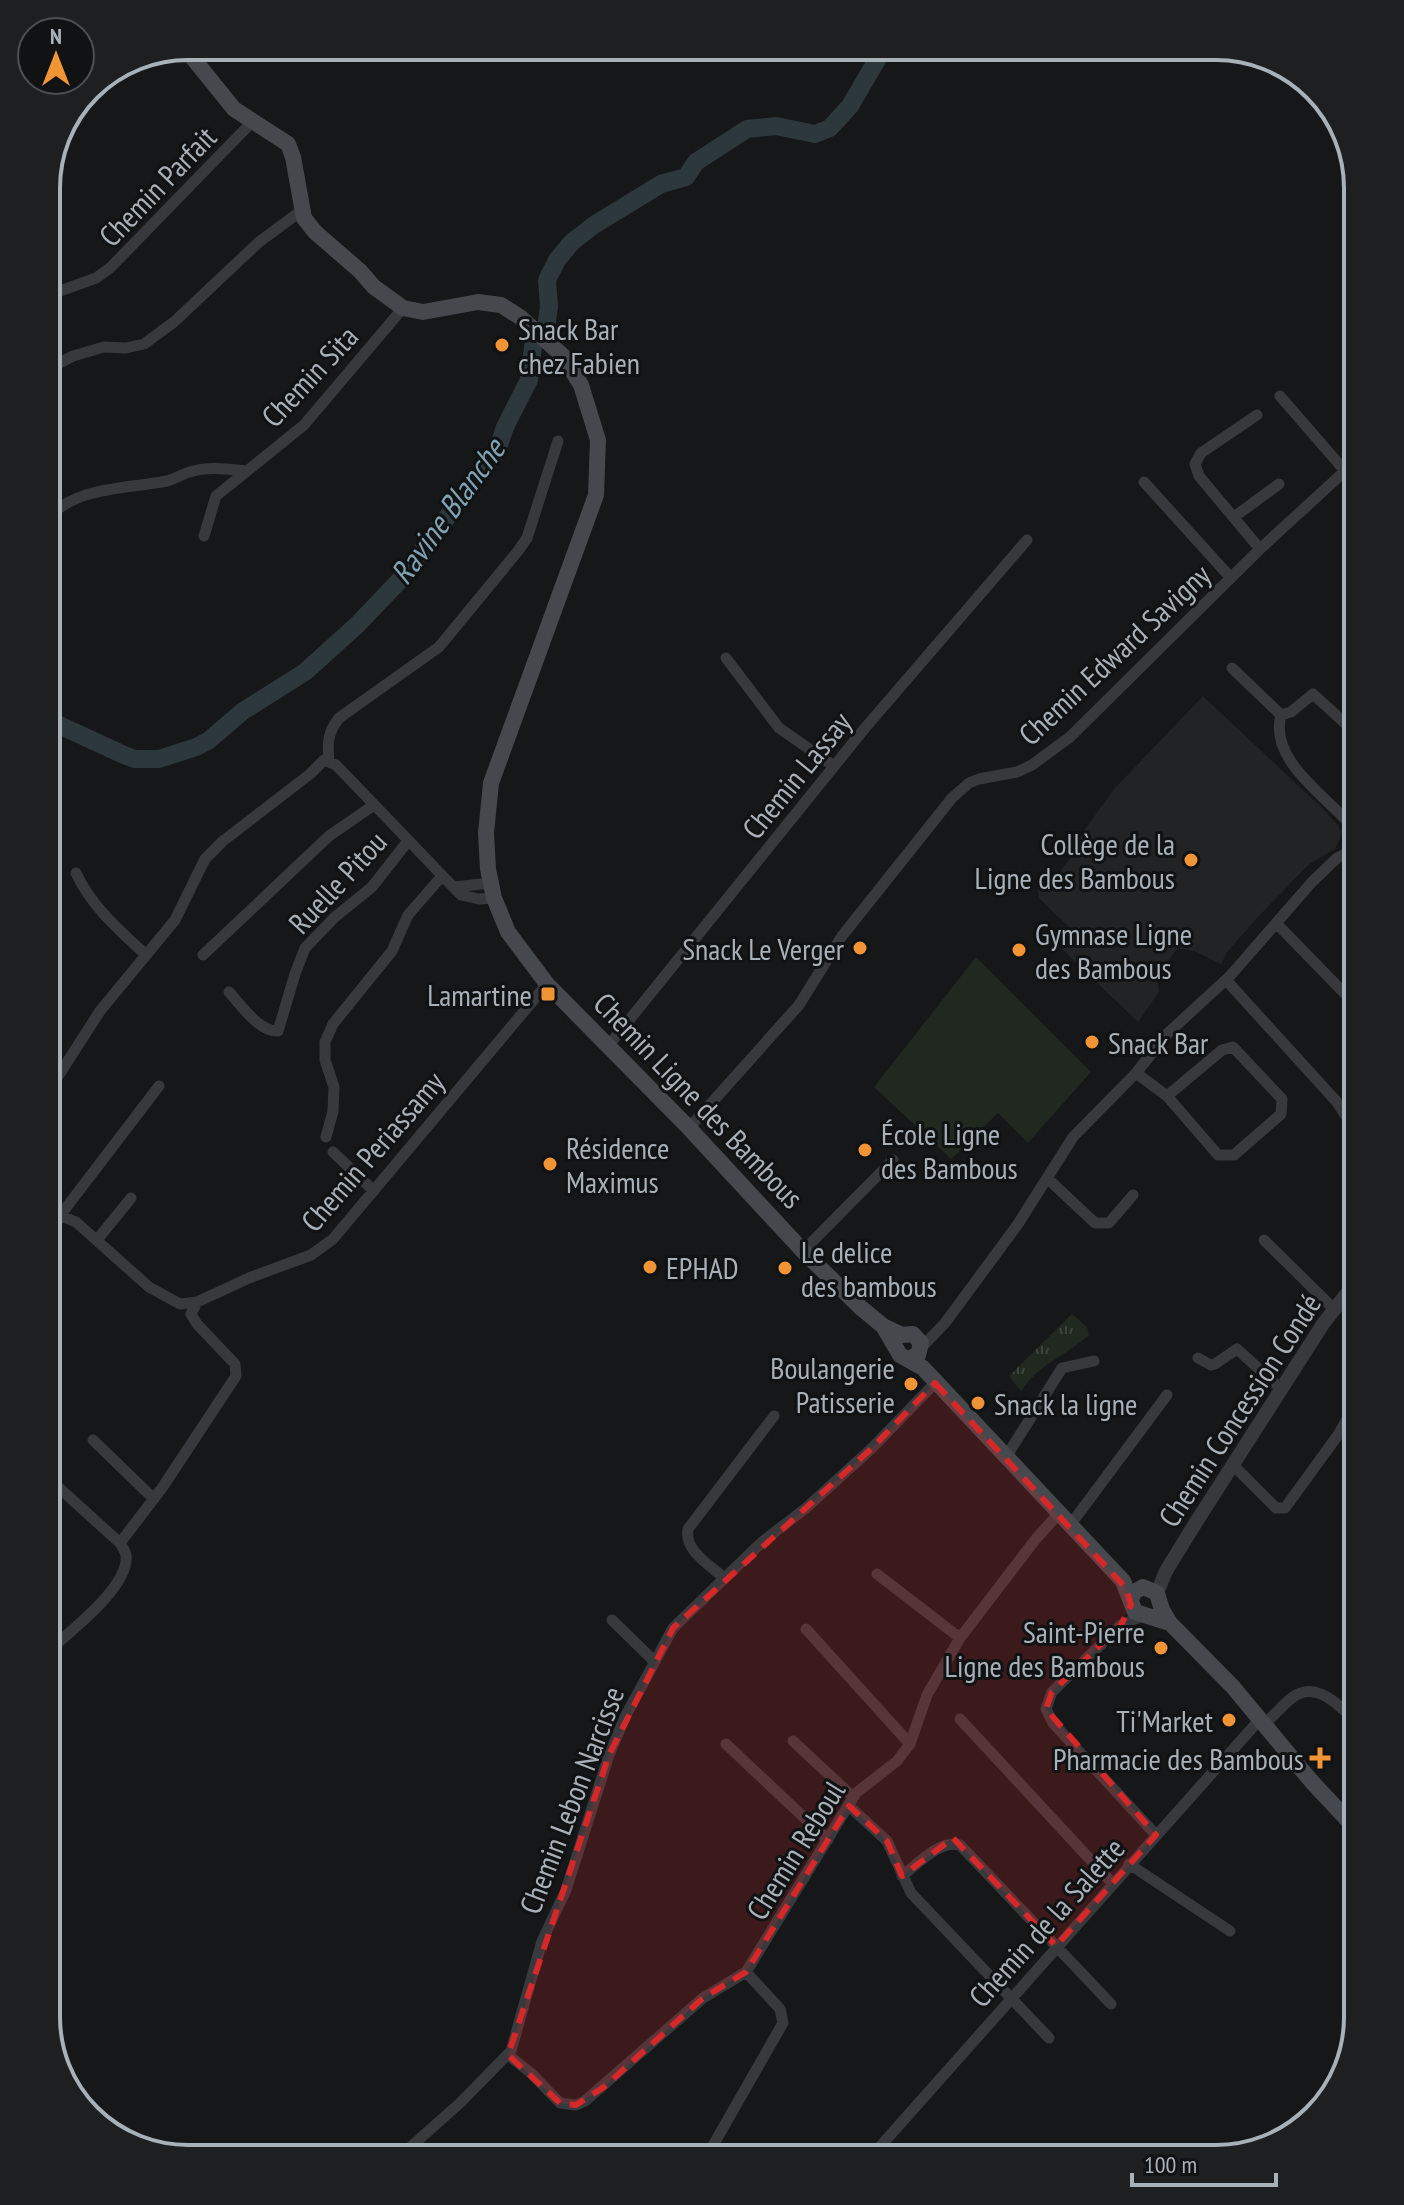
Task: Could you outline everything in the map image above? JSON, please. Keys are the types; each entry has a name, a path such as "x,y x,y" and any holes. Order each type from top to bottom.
{"main road":[{"path":"194,60 234,109 288,144 293,157 301,211 315,232 374,287 403,308"},
{"name":"Chemin Ligne des Bambous","path":"403,308 423,312 490,302 520,317 563,356 581,385 598,440 596,495 493,773 486,833 492,891 508,932 547,984 689,1128 803,1251 912,1349 935,1383 1145,1601"},
{"path":"1145,1601 1170,1623 1263,1721 1344,1816"}],"street":[{"name":"Chemin Parfait","path":"60,291 96,278 110,268 253,121"},
{"path":"60,363 104,347 126,348 144,344 174,322 259,242 301,211"},
{"name":"Chemin Sita","path":"204,536 216,496 310,418 403,308"},
{"path":"1280,396 1344,470"},
{"path":"1257,415 1201,453 1195,464 1199,476 1260,549"},
{"path":"332,763 327,743 339,718 439,647 518,551 527,538 558,441"},
{"path":"60,506 86,495 169,480 193,470 222,468 246,471"},
{"name":"Chemin Edward Savigny","path":"689,1128 799,1005 842,936 952,798 969,783 1025,769 1058,746 1092,717 1260,549 1344,472"},
{"path":"1144,482 1231,578"},
{"path":"1234,517 1279,484"},
{"name":"Chemin Lassay","path":"609,1045 834,766 1027,540"},
{"path":"726,658 779,728 834,766"},
{"path":"1232,668 1281,715"},
{"path":"1281,715 1291,712 1313,694 1344,722"},
{"path":"1281,715 1278,726 1289,760 1344,818"},
{"path":"60,1073 100,1011 175,920 196,874 213,849 324,760 332,763 461,895 468,898 492,891"},
{"path":"203,955 329,836 374,805"},
{"name":"Ruelle Pitou","path":"229,992 265,1028 278,1031 305,948 335,917 372,887 408,841"},
{"path":"1337,858 1344,842"},
{"path":"912,1349 939,1328 1018,1224 1073,1137 1136,1073 1168,1033 1226,980 1276,923 1344,854"},
{"path":"76,873 97,908 145,954"},
{"path":"326,1137 333,1111 334,1087 325,1060 325,1042 333,1024 392,951 408,915 442,876"},
{"path":"1276,923 1344,993"},
{"path":"1226,980 1344,1113"},
{"name":"Chemin Periassamy","path":"197,1302 323,1248 547,984"},
{"path":"1136,1073 1167,1096 1218,1155 1234,1155 1281,1114 1282,1099 1233,1047 1222,1050 1167,1096"},
{"path":"60,1214 159,1086"},
{"path":"333,1152 374,1191"},
{"path":"803,1251 893,1160"},
{"path":"1047,1178 1095,1223 1103,1225 1109,1223 1133,1195"},
{"path":"97,1240 131,1198"},
{"path":"60,1218 76,1222 162,1296 180,1304 197,1302"},
{"path":"1264,1240 1334,1309"},
{"name":"Chemin Concession Condé","path":"1145,1601 1344,1296"},
{"path":"120,1543 154,1499 236,1376 235,1364 191,1314 197,1302"},
{"path":"1198,1358 1211,1365 1237,1349 1281,1389"},
{"path":"1006,1457 1062,1368 1094,1361"},
{"name":"Chemin Lebon Narcisse","path":"508,2055 542,1941 563,1898 609,1755 626,1715 678,1620 871,1449 935,1383"},
{"name":"Chemin Reboul","path":"508,2055 560,2103 576,2105 604,2087 703,1998 746,1972 862,1786 897,1761 910,1744 927,1695 960,1638 1035,1540 1066,1518 1167,1395"},
{"path":"724,1578 690,1547 686,1539 688,1529 774,1416"},
{"path":"1233,1465 1276,1508 1285,1508 1344,1424"},
{"path":"93,1440 154,1499"},
{"path":"60,1489 120,1543 126,1555 123,1571 109,1595 60,1640"},
{"path":"877,1574 960,1638"},
{"path":"1145,1601 1052,1692 1046,1709 1053,1723 1156,1835"},
{"path":"612,1620 654,1661"},
{"path":"806,1629 910,1744"},
{"name":"Chemin de la Salette","path":"881,2145 1129,1864 1263,1721 1293,1697 1310,1690 1331,1699 1344,1709"},
{"path":"960,1719 1112,1883"},
{"path":"793,1741 887,1841 911,1893 1049,2038"},
{"path":"726,1744 828,1840"},
{"path":"902,1876 944,1845 960,1845 1111,2004"},
{"path":"1129,1864 1230,1931"},
{"path":"713,2145 783,2023 780,2009 746,1972"},
{"path":"412,2145 508,2055"}],"highlighted area":[{"path":"935,1383 1126,1588 1131,1605 1121,1625 1052,1692 1046,1709 1156,1835 1056,1946 953,1838 902,1876 887,1841 849,1806 746,1972 703,1998 604,2087 576,2105 560,2103 508,2055 609,1755 673,1628 871,1449"}],"shaded area":[{"name":"Collège de la Ligne des Bambous","path":"1203,696 1322,808 1338,825 1340,838 1335,849 1309,864 1258,917 1227,952 1221,964 1194,951 1178,948 1157,975 1159,992 1138,1022 1062,949 1077,935 1039,898 1038,890 1053,881 1071,857 1075,843 1114,789"}],"green space":[{"path":"976,957 1091,1072 1028,1143 998,1113 951,1159 874,1087"},
{"path":"1072,1314 1087,1327 1089,1335 1045,1366 1021,1391 1009,1376"}],"waterway":[{"name":"Ravine Blanche","path":"60,725 135,759 159,759 208,741 243,711 305,672 357,625 400,580 497,451 505,427 529,380 533,347 546,327 549,307 547,280 557,260 572,242 661,184 686,177 696,162 747,129 776,126 815,134 830,128 850,106 877,60"}],"place":[{"name":"Snack Bar chez Fabien","path":"502,345"},
{"name":"Collège de la Ligne des Bambous","path":"1191,860"},
{"name":"Snack Le Verger","path":"860,948"},
{"name":"Gymnase Ligne des Bambous","path":"1019,950"},
{"name":"Lamartine","path":"548,994"},
{"name":"Snack Bar","path":"1092,1042"},
{"name":"École Ligne des Bambous","path":"865,1150"},
{"name":"Résidence Maximus","path":"550,1164"},
{"name":"EPHAD","path":"650,1267"},
{"name":"Le delice des bambous","path":"785,1268"},
{"name":"Boulangerie Patisserie","path":"911,1384"},
{"name":"Snack la ligne","path":"978,1403"},
{"name":"Saint-Pierre Ligne des Bambous","path":"1161,1648"},
{"name":"Ti'Market","path":"1229,1720"},
{"name":"Pharmacie des Bambous","path":"1320,1758"}]}
